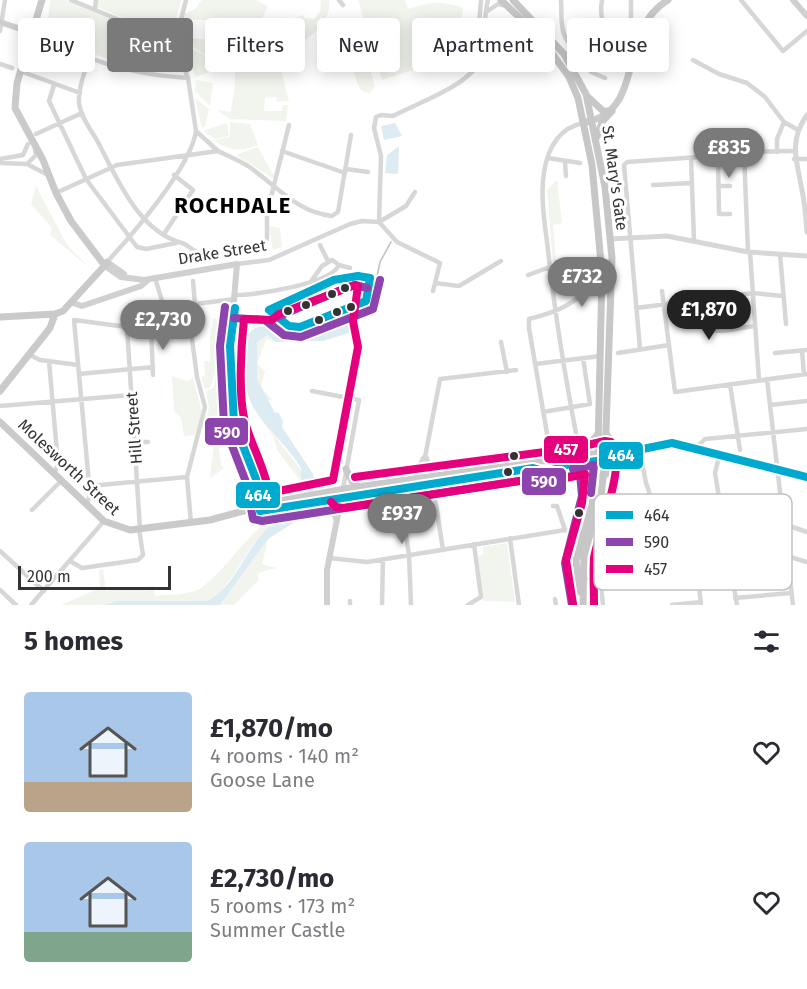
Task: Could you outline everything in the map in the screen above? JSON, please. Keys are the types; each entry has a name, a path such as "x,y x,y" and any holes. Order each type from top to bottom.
{"highway":[{"name":"St. Mary's Gate","path":"501,0 511,3 564,54 586,94 597,139 610,239 610,355 601,456"},
{"name":"St. Mary's Gate","path":"511,3 559,61 578,98 592,165 600,244 602,274 599,356 602,434"},
{"path":"586,94 603,111 612,111"},
{"path":"597,139 602,122 612,111"},
{"path":"600,244 610,239"},
{"path":"602,434 620,450"},
{"path":"600,494 603,476 601,456"},
{"path":"583,604 586,536 601,456"},
{"path":"586,462 591,471 593,495"},
{"path":"586,536 594,522"}],"main road":[{"path":"37,18 42,0"},
{"path":"648,18 650,13 668,0"},
{"path":"793,0 805,11"},
{"path":"1,22 18,28"},
{"path":"0,317 55,314 73,303 106,264 81,235 31,145 14,103 20,72"},
{"path":"583,123 593,121 612,111 622,95 628,72"},
{"path":"31,145 44,160 48,176"},
{"name":"Drake Street","path":"106,264 120,273 138,279 152,279 237,264"},
{"path":"237,264 236,297 230,346 234,419 256,479 260,509"},
{"path":"73,303 82,306 141,286 152,279"},
{"path":"0,391 50,328 55,314"},
{"name":"Molesworth Street","path":"0,422 104,521 121,529 191,523 343,489 422,477 601,456"},
{"path":"577,458 602,434"},
{"path":"601,456 620,457 633,451 672,443 697,447 807,477"},
{"path":"603,476 647,448"},
{"path":"601,456 620,450 633,451"},
{"name":"Molesworth Street","path":"286,503 318,502 533,468 547,472 601,456"},
{"path":"346,469 350,479 359,487"},
{"path":"327,605 329,558 343,489"},
{"path":"318,502 331,508 337,521"}],"street":[{"path":"0,31 5,0"},
{"path":"74,0 116,18"},
{"path":"95,9 96,0"},
{"path":"181,18 186,0"},
{"path":"339,0 343,5"},
{"path":"480,18 481,0"},
{"path":"485,18 488,0"},
{"path":"561,0 563,33 567,37"},
{"path":"600,18 602,0"},
{"path":"631,0 631,18"},
{"path":"741,0 783,51 807,31"},
{"path":"486,12 498,4 511,3"},
{"path":"95,59 147,75 188,78"},
{"path":"693,60 720,74 742,81 762,94 784,122 798,130"},
{"path":"0,64 12,68"},
{"path":"22,72 80,93"},
{"path":"86,72 80,93 82,113 110,167 136,210 176,243"},
{"path":"106,264 146,220 186,157 196,131 186,72"},
{"path":"434,291 440,263 401,244 379,222 381,156 374,128 376,117 393,116 462,81 474,72"},
{"path":"591,72 605,78"},
{"path":"54,85 49,101 86,179 130,237 143,249 184,243 199,254 205,248"},
{"path":"36,134 82,113"},
{"path":"807,115 798,130 794,151 794,159 805,194 807,232"},
{"path":"777,152 777,139 784,122"},
{"path":"579,449 555,313 542,190 548,158 559,135 568,126 583,123"},
{"path":"267,239 267,213 288,125"},
{"path":"196,131 218,151 249,166 279,193 307,210 323,215 336,215 351,135"},
{"path":"23,155 31,145"},
{"path":"56,193 110,167 218,151"},
{"path":"282,151 346,171 368,172"},
{"path":"640,349 624,165 627,162 717,157 744,152 794,151"},
{"path":"744,152 759,380"},
{"path":"0,161 23,155 36,155 44,160"},
{"path":"27,164 36,155"},
{"path":"717,157 719,214 730,213"},
{"path":"548,158 580,163"},
{"path":"691,158 694,240"},
{"path":"794,159 807,159"},
{"path":"0,161 27,164 48,176"},
{"path":"565,162 566,176"},
{"path":"164,234 194,190 174,175"},
{"path":"653,185 692,183"},
{"path":"718,186 730,186"},
{"path":"379,222 406,206 415,192"},
{"path":"231,204 267,213"},
{"name":"Drake Street","path":"237,264 268,260 350,224 362,221 379,222"},
{"path":"610,239 667,236 749,252 807,256"},
{"path":"184,243 189,239"},
{"path":"320,245 328,261 350,268"},
{"path":"780,254 786,324"},
{"path":"312,280 328,261"},
{"path":"435,283 459,286 501,261"},
{"path":"535,263 539,269"},
{"path":"87,505 89,486 74,320 127,327 151,327 195,304 271,292 312,280 334,271 339,265"},
{"path":"528,275 539,269 550,267"},
{"path":"152,279 167,317"},
{"path":"193,281 195,304"},
{"path":"550,457 529,319 555,313 588,289 592,282"},
{"path":"662,291 675,392 805,374 805,350 775,353"},
{"path":"636,308 753,293 783,296"},
{"path":"705,298 709,330 723,331 754,326"},
{"path":"188,308 205,411 187,477 191,523"},
{"name":"Hill Street","path":"70,561 82,568 138,560 143,555 127,327"},
{"path":"151,327 153,375"},
{"path":"501,342 507,372"},
{"path":"618,353 669,345"},
{"path":"30,355 49,361 78,365"},
{"path":"535,364 610,355"},
{"path":"543,412 590,404 583,358"},
{"path":"49,361 58,464 55,472"},
{"path":"79,374 153,367"},
{"path":"417,486 422,477 435,419 440,379 516,370"},
{"path":"767,379 780,494"},
{"path":"730,384 736,436 740,450"},
{"path":"312,391 359,400 343,489"},
{"path":"0,406 131,395"},
{"path":"770,405 807,401"},
{"path":"697,447 705,439 807,429"},
{"path":"135,442 148,442"},
{"path":"718,494 715,473 720,453"},
{"path":"426,455 429,466 440,475"},
{"path":"417,486 413,479 426,455"},
{"path":"641,457 650,494"},
{"path":"89,486 187,477"},
{"path":"32,510 61,480"},
{"path":"434,491 443,550"},
{"path":"400,495 409,555 411,605"},
{"path":"553,506 557,507 565,530"},
{"path":"31,605 104,521"},
{"path":"792,526 807,531"},
{"path":"329,558 367,562 565,530 586,536 594,546"},
{"path":"510,538 519,605"},
{"path":"468,605 481,597 474,544"},
{"path":"0,551 44,591"},
{"path":"792,558 807,562"},
{"path":"382,605 383,559"},
{"path":"590,579 594,579"},
{"path":"0,590 16,605"},
{"path":"601,590 603,605"},
{"path":"733,590 737,605"},
{"path":"791,590 793,605"},
{"path":"735,598 791,593"},
{"path":"672,605 701,603"}],"shaded area":[{"path":"50,0 65,0 109,18 107,18 107,59 95,54 95,18 48,18"},
{"path":"98,0 181,0 176,18 122,18 97,7"},
{"path":"202,0 256,0 268,6 262,18 205,18 205,20 183,18 184,14 195,9"},
{"path":"321,0 329,0 329,11 326,18 317,18 317,29 305,39 305,18 314,19 320,12"},
{"path":"358,0 405,0 408,9 436,3 463,8 462,18 412,18 412,70 382,80 380,72 400,72 400,18 363,18"},
{"path":"193,38 205,39 205,53 193,46"},
{"path":"193,50 205,56 205,72 210,72 196,77 193,70"},
{"path":"235,72 281,72 289,101 277,102 276,97 265,98 264,111 282,111 283,105 288,105 286,121 230,119 217,110 231,112"},
{"path":"354,72 371,72 375,86 370,93 360,89"},
{"path":"196,80 213,83 210,106 195,91"},
{"path":"195,98 209,109 205,126 202,128"},
{"path":"230,122 250,124 258,145 245,149 234,149 213,140 230,137"},
{"path":"227,123 229,136 215,139 203,131"},
{"path":"395,123 402,136 384,140 381,126"},
{"path":"399,146 398,174 385,173 387,155"},
{"path":"258,147 274,176 273,178 236,155"},
{"path":"557,180 562,223 553,225 556,262 553,263 547,190"},
{"path":"36,186 67,245 90,268 50,235 52,228 31,204"},
{"path":"269,226 280,228 282,247 273,250"},
{"path":"354,312 352,318 339,324 338,321 329,324 330,328 305,333 290,332 282,327 272,326 253,328 248,321 240,320 243,317 267,317 290,328 302,328 314,327"},
{"path":"352,318 358,330 323,341 276,342 267,335 257,342 257,379 275,413 278,412 283,421 282,427 313,474 316,485 307,486 304,474 297,462 260,418 248,395 245,367 247,338 257,327 265,326 306,333 330,328"},
{"path":"213,319 218,319 216,338 225,343 221,346 211,387 205,389 201,377 205,376 204,361 210,361"},
{"path":"267,335 276,342 266,339 257,364 257,342 259,338"},
{"path":"226,347 227,370 222,370 221,423 225,423 226,443 230,442 236,460 232,459 226,447 219,448 221,466 224,468 210,478 214,444 212,440 203,436 209,407 206,391 213,388 223,350"},
{"path":"257,364 265,371 261,387 273,401 267,400 257,379"},
{"path":"172,376 188,381 193,378 202,412 195,435 184,436 181,418 174,411"},
{"path":"258,414 301,470 307,486 293,489 300,480 277,450 273,436"},
{"path":"310,508 299,519 268,539 220,605 103,605 116,601 207,601 233,578 261,535 273,523 289,514"},
{"path":"292,510 261,534 223,588 207,601 116,601 103,605 61,605 100,588 99,570 103,569 106,591 153,586 155,596 197,590 212,579 255,532 279,514"},
{"path":"268,539 262,564 276,568 258,573 258,581 234,605 220,605"},
{"path":"507,543 515,602 483,601 478,556 483,555 483,547"}],"waterway":[{"path":"299,510 309,492 305,473"}],"tram line":[{"path":"370,311 380,262 391,242"}],"transit line":[{"name":"464","path":"358,276 370,278 366,301 300,327 289,326 269,310 334,280 358,276"},
{"name":"590","path":"234,318 265,320 284,335 301,337 373,309 380,280"},
{"name":"590","path":"277,317 348,287 355,285 367,288"},
{"name":"457","path":"355,285 358,286 353,321 358,347 333,480 269,493 265,475 245,422 241,399 244,319 272,320 279,314 355,285"},
{"name":"590","path":"225,307 220,346 224,425 246,482 253,519 262,521 532,479 547,482 580,474 582,496 565,563 572,605"},
{"name":"464","path":"235,308 230,346 234,423 256,479 260,511 533,468 547,472 566,465 612,459 633,451 672,443 807,477"},
{"name":"457","path":"355,477 575,448 605,441 611,442 616,451 611,494"},
{"name":"590","path":"573,469 594,465 591,493"},
{"name":"457","path":"331,502 336,507 343,508 533,479 556,480 585,474 582,503 566,560 573,604"},
{"name":"457","path":"594,558 594,590"},
{"name":"457","path":"594,590 594,605"}],"district":[{"name":"ROCHDALE","path":"233,205"}]}
